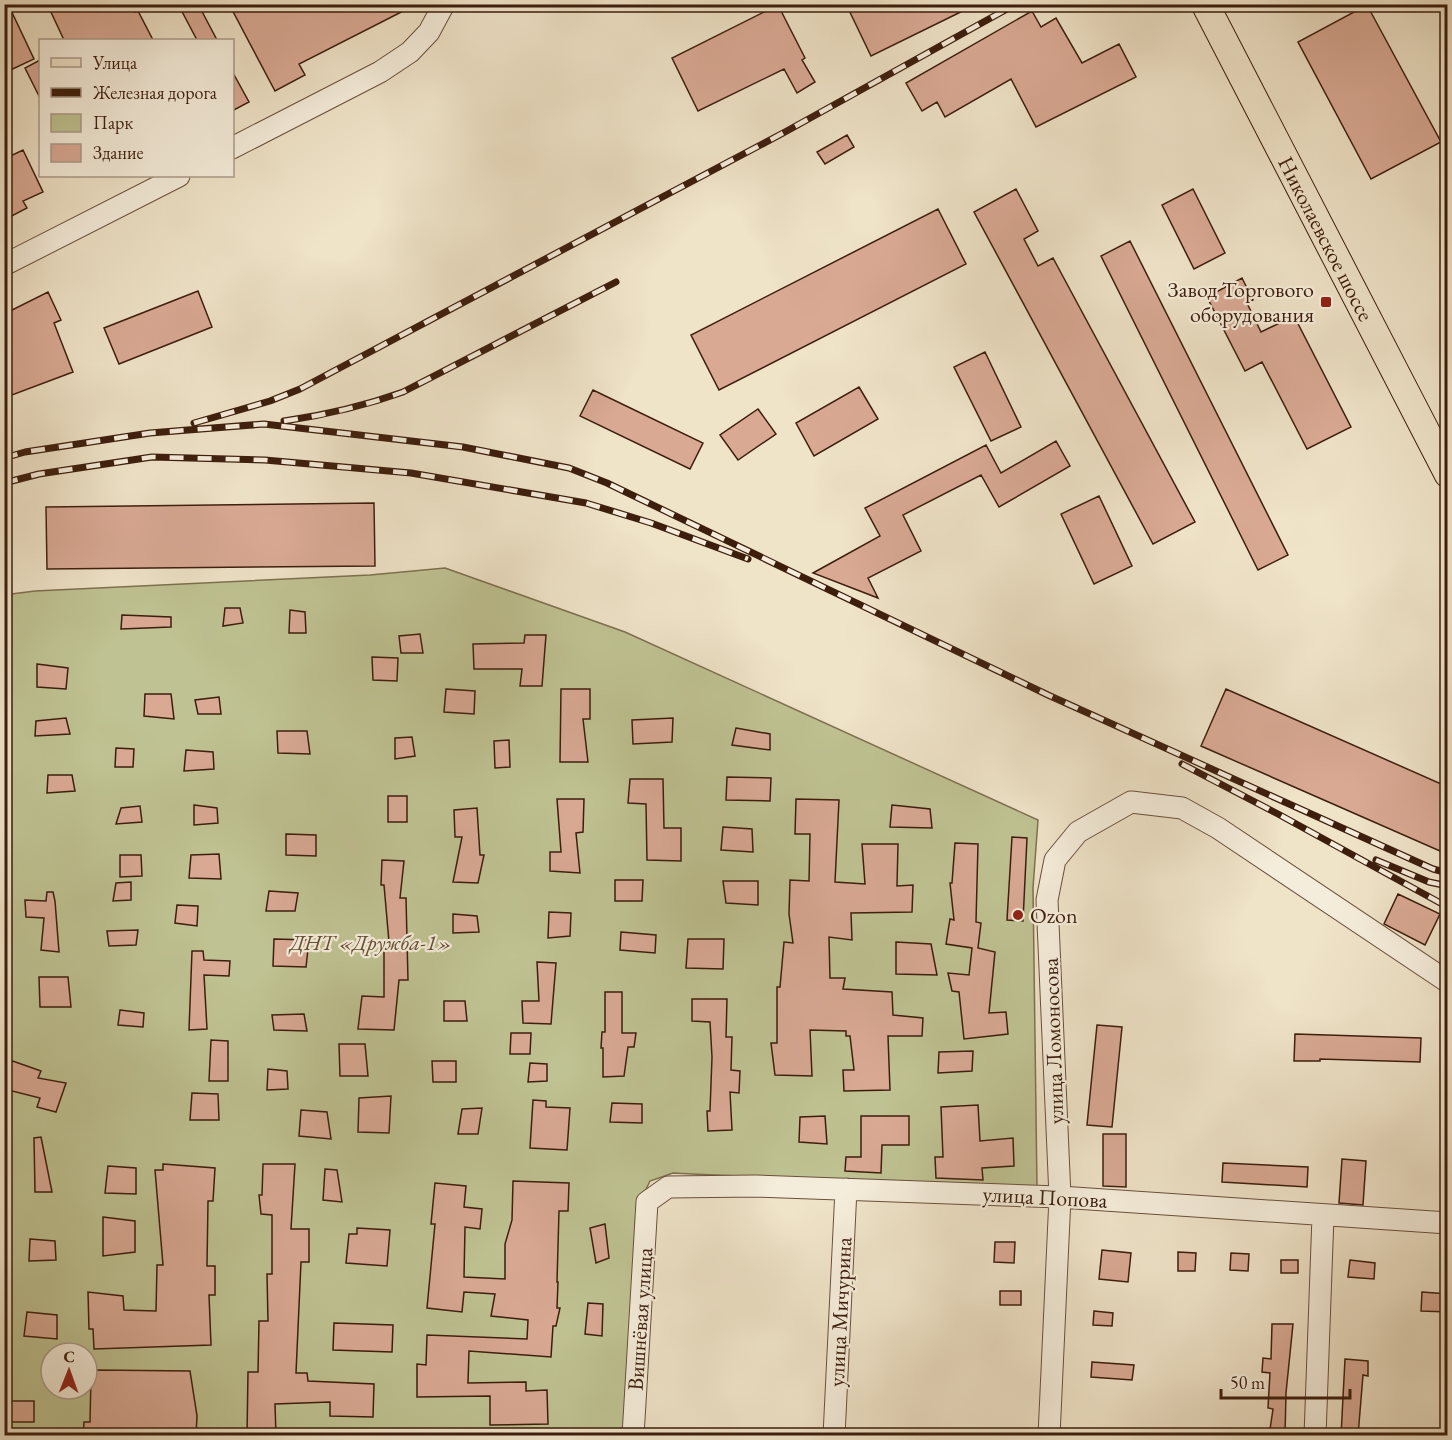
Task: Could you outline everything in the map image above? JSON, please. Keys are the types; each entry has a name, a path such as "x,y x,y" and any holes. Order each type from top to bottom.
{"main road":[{"name":"Николаевское шоссе","path":"1205,4 1448,474"}],"street":[{"path":"234,147 380,72 411,52 429,32 444,4"},
{"path":"4,265 177,177"},
{"name":"улица Ломоносова","path":"1049,1436 1060,1197 1047,900 1055,860 1078,832 1131,802 1182,808 1218,828 1448,982"},
{"name":"улица Попова","path":"647,1202 668,1187 756,1186 1060,1197 1448,1223"},
{"name":"улица Мичурина","path":"834,1436 846,1189"},
{"name":"Вишнёвая улица","path":"633,1436 647,1202"},
{"path":"1315,1436 1323,1216"}],"green space":[{"name":"ДНТ «Дружба-1»","path":"445,568 625,632 1038,820 1033,888 1037,1188 673,1173 650,1181 636,1210 625,1435 5,1435 4,595 35,591 370,575"}],"building":[{"path":"4,4 8,4 34,59 4,73"},
{"path":"61,4 132,4 152,39 64,39 50,10"},
{"path":"178,4 198,4 216,39 196,39"},
{"path":"229,4 417,4 299,64 305,75 275,91"},
{"path":"846,4 977,4 871,56"},
{"path":"778,5 805,58 802,60 815,82 797,93 784,69 698,111 672,58"},
{"path":"1367,5 1441,142 1371,179 1298,42"},
{"path":"1032,11 1041,27 1056,18 1082,63 1119,44 1136,77 1036,127 1011,79 945,117 937,102 922,111 906,83"},
{"path":"39,61 39,96 25,68"},
{"path":"234,75 249,102 234,110"},
{"path":"847,135 854,147 825,164 817,152"},
{"path":"23,150 43,192 23,201 27,208 4,220 4,159"},
{"path":"1016,189 1038,231 1024,239 1038,266 1053,258 1195,522 1153,544 974,212"},
{"path":"1193,189 1225,253 1194,269 1162,205"},
{"path":"938,209 966,264 719,390 691,335"},
{"path":"1130,241 1288,555 1258,570 1101,256"},
{"path":"1242,278 1253,300 1247,303 1261,332 1294,316 1351,427 1307,449 1262,362 1245,371 1207,297"},
{"path":"198,291 212,327 119,364 104,328"},
{"path":"48,292 61,320 54,323 73,372 4,398 4,314"},
{"path":"985,352 1021,427 991,441 954,367"},
{"path":"859,387 878,419 814,456 796,423"},
{"path":"593,390 703,443 690,469 580,416"},
{"path":"758,409 776,434 738,460 720,435"},
{"path":"1056,441 1070,466 999,507 981,475 903,515 921,551 868,578 878,598 813,573 880,536 865,508 986,445 1001,473"},
{"path":"1099,496 1132,566 1094,584 1061,514"},
{"path":"374,503 375,566 47,569 46,507"},
{"path":"225,608 240,608 243,623 223,626"},
{"path":"290,610 305,612 306,633 289,633"},
{"path":"122,615 171,617 171,627 121,629"},
{"path":"420,634 423,653 401,653 399,636"},
{"path":"525,635 546,635 542,686 520,686 522,669 474,669 473,644 524,643"},
{"path":"372,657 398,658 397,681 373,680"},
{"path":"37,664 68,668 66,689 37,687"},
{"path":"446,689 475,691 474,714 444,712"},
{"path":"561,689 590,689 590,719 583,719 588,762 560,762"},
{"path":"1226,689 1448,787 1448,836 1440,851 1201,746"},
{"path":"145,694 171,694 174,719 144,716"},
{"path":"219,697 221,714 198,714 195,700"},
{"path":"66,718 70,734 35,736 36,721"},
{"path":"673,718 672,742 633,744 632,720"},
{"path":"736,728 770,734 770,750 732,745"},
{"path":"277,731 307,731 310,754 278,753"},
{"path":"412,737 415,756 395,759 395,738"},
{"path":"509,740 510,767 495,768 494,741"},
{"path":"116,748 134,749 133,767 115,767"},
{"path":"186,750 213,752 214,769 184,771"},
{"path":"48,775 72,775 75,791 47,793"},
{"path":"727,777 771,778 770,801 726,800"},
{"path":"630,779 663,779 664,828 681,828 681,861 647,860 646,804 628,803"},
{"path":"388,796 407,796 407,822 388,822"},
{"path":"557,799 584,799 583,832 576,833 580,873 550,871 550,852 561,852"},
{"path":"796,799 839,800 835,882 865,884 862,844 898,844 897,886 913,885 912,912 851,913 852,940 829,937 830,978 845,978 843,989 892,992 893,1015 923,1018 922,1036 888,1036 890,1090 844,1091 843,1070 854,1070 850,1036 846,1036 846,1031 810,1030 812,1076 775,1075 771,1043 777,1043 777,987 780,987 784,942 793,943 789,914 790,880 809,881 810,834 795,834"},
{"path":"194,805 217,808 218,823 194,825"},
{"path":"892,805 930,809 932,828 890,827"},
{"path":"140,806 142,822 116,824 121,808"},
{"path":"477,808 480,855 484,855 478,883 453,882 462,837 455,837 454,810"},
{"path":"723,827 752,829 753,852 721,850"},
{"path":"286,834 316,835 316,856 286,855"},
{"path":"1012,837 1027,838 1023,921 1007,920"},
{"path":"955,843 978,844 976,922 981,923 978,948 995,952 989,1013 1006,1012 1008,1034 964,1039 959,992 952,991 948,973 969,975 972,948 946,944 950,919 954,920 950,883 952,883"},
{"path":"219,854 221,879 189,878 191,855"},
{"path":"120,855 141,855 142,876 120,877"},
{"path":"382,860 404,861 400,898 406,898 408,980 399,980 394,1030 358,1029 362,996 384,997 384,942 389,942 384,885 381,885"},
{"path":"615,880 643,880 642,901 615,901"},
{"path":"723,881 758,881 758,905 726,903"},
{"path":"131,882 131,900 113,901 116,883"},
{"path":"269,891 298,893 295,911 266,911"},
{"path":"47,892 53,892 55,901 59,952 41,950 44,918 26,917 25,900 46,901"},
{"path":"1398,894 1440,914 1425,945 1384,924"},
{"path":"177,905 198,906 197,926 175,923"},
{"path":"549,912 571,913 570,936 548,938"},
{"path":"453,914 477,916 479,932 453,933"},
{"path":"138,930 136,945 109,946 107,931"},
{"path":"621,932 656,935 655,953 620,950"},
{"path":"274,939 309,940 306,967 273,966"},
{"path":"688,939 724,939 723,969 686,968"},
{"path":"896,942 931,944 937,975 896,974"},
{"path":"192,951 203,951 204,960 230,961 229,976 204,975 207,1029 189,1030"},
{"path":"537,962 556,963 551,1024 523,1023 522,1001 539,1001"},
{"path":"39,977 68,977 71,1007 40,1007"},
{"path":"605,992 622,992 622,1033 636,1033 634,1047 628,1047 624,1076 603,1077 603,1048 601,1048 602,1032 605,1032"},
{"path":"692,999 727,999 726,1037 732,1037 731,1070 740,1071 739,1093 730,1092 732,1130 708,1131 707,1111 710,1111 712,1057 710,1022 692,1021"},
{"path":"444,1001 465,1001 467,1021 444,1021"},
{"path":"120,1010 144,1013 143,1027 118,1025"},
{"path":"304,1014 307,1031 274,1030 272,1015"},
{"path":"1097,1025 1122,1027 1112,1127 1087,1125"},
{"path":"511,1033 531,1033 530,1054 510,1054"},
{"path":"1295,1034 1421,1038 1420,1062 1320,1059 1320,1061 1294,1061"},
{"path":"211,1040 228,1041 228,1081 209,1081"},
{"path":"339,1044 365,1044 368,1076 340,1076"},
{"path":"973,1051 972,1071 938,1073 939,1052"},
{"path":"4,1058 41,1071 38,1078 66,1083 56,1112 37,1107 40,1098 4,1089"},
{"path":"432,1061 456,1061 456,1082 433,1082"},
{"path":"530,1063 547,1064 547,1081 528,1082"},
{"path":"268,1069 287,1071 288,1089 267,1090"},
{"path":"192,1093 218,1094 219,1120 190,1120"},
{"path":"391,1096 389,1133 358,1132 359,1098"},
{"path":"533,1100 546,1101 546,1107 570,1108 567,1150 530,1148"},
{"path":"612,1103 642,1104 642,1123 610,1122"},
{"path":"978,1105 980,1141 1013,1138 1014,1166 982,1168 983,1180 936,1178 935,1157 943,1157 941,1107"},
{"path":"482,1108 478,1134 458,1134 462,1109"},
{"path":"301,1110 327,1112 331,1139 299,1136"},
{"path":"825,1116 827,1144 799,1142 800,1117"},
{"path":"861,1116 909,1116 909,1145 882,1145 881,1173 845,1171 846,1157 861,1157"},
{"path":"1103,1134 1126,1134 1126,1187 1103,1186"},
{"path":"41,1137 52,1192 35,1192 34,1138"},
{"path":"1342,1159 1366,1161 1363,1205 1339,1203"},
{"path":"1223,1163 1308,1167 1307,1187 1222,1182"},
{"path":"163,1164 215,1168 213,1201 208,1201 207,1266 215,1266 215,1295 209,1295 211,1345 99,1349 99,1341 94,1341 93,1329 89,1329 88,1292 123,1296 124,1310 156,1311 157,1265 163,1265 155,1170 163,1170"},
{"path":"263,1164 295,1164 291,1229 309,1229 309,1262 301,1262 296,1373 307,1373 308,1381 374,1384 373,1417 330,1416 330,1402 275,1404 276,1436 247,1436 248,1372 258,1372 259,1321 268,1321 267,1274 272,1274 272,1215 261,1214 259,1195 262,1195"},
{"path":"108,1166 136,1168 136,1194 105,1193"},
{"path":"325,1169 337,1170 342,1202 323,1200"},
{"path":"513,1181 569,1183 568,1211 559,1211 557,1308 560,1308 556,1326 553,1326 551,1357 469,1351 468,1383 526,1382 526,1391 547,1390 548,1424 490,1425 490,1396 417,1397 417,1364 426,1365 427,1335 527,1339 528,1320 491,1316 495,1294 464,1292 462,1312 427,1308 435,1224 431,1224 435,1183 466,1186 464,1207 482,1209 480,1229 465,1227 464,1277 505,1279 505,1244 512,1220"},
{"path":"103,1217 135,1221 135,1252 103,1256"},
{"path":"605,1224 609,1258 596,1263 590,1228"},
{"path":"357,1228 390,1230 387,1266 346,1263 349,1234 357,1234"},
{"path":"30,1239 55,1241 56,1260 29,1261"},
{"path":"995,1242 1015,1242 1014,1263 994,1262"},
{"path":"1102,1250 1131,1253 1128,1282 1099,1279"},
{"path":"1178,1252 1196,1253 1195,1271 1178,1271"},
{"path":"1231,1253 1249,1254 1248,1271 1230,1270"},
{"path":"1281,1260 1298,1260 1298,1273 1281,1273"},
{"path":"1350,1260 1375,1263 1374,1279 1348,1277"},
{"path":"1000,1291 1021,1291 1021,1305 1000,1305"},
{"path":"1422,1292 1448,1294 1448,1312 1421,1311"},
{"path":"588,1303 603,1304 602,1336 585,1334"},
{"path":"1094,1311 1113,1313 1112,1326 1093,1325"},
{"path":"27,1312 57,1315 57,1339 24,1336"},
{"path":"334,1323 393,1325 392,1352 333,1350"},
{"path":"1272,1324 1293,1324 1286,1393 1285,1436 1269,1436 1273,1409 1268,1408 1270,1373 1262,1372 1263,1358 1271,1359"},
{"path":"1345,1359 1368,1361 1368,1376 1363,1375 1358,1436 1341,1436"},
{"path":"1092,1362 1134,1365 1132,1380 1091,1377"},
{"path":"99,1370 190,1371 197,1416 196,1436 83,1436 84,1422 90,1422 90,1401 99,1401"},
{"path":"4,1401 34,1401 34,1422 4,1422"}],"railway":[{"path":"194,423 270,401 300,389 785,132 1016,4"},
{"path":"284,421 344,410 403,392 616,282"},
{"path":"4,458 25,452 150,433 264,424 463,447 569,468 607,483 1048,695 1433,869 1448,873"},
{"path":"4,483 39,474 152,457 265,460 411,473 586,503 651,523 748,559"},
{"path":"1182,764 1444,905"},
{"path":"1376,860 1429,882 1448,886"}],"place":[{"name":"Завод Торгового оборудования","path":"1326,302"},
{"name":"Ozon","path":"1018,915"}]}
